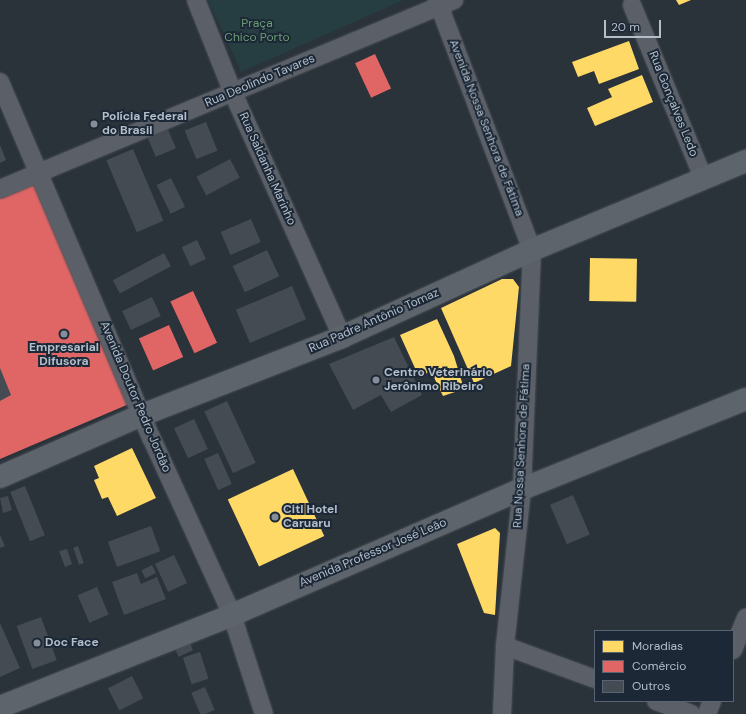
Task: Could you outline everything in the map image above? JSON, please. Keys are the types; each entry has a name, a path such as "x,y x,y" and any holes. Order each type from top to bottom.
{"street":[{"name":"Rua Saldanha Marinho","path":"196,0 233,93 342,337"},
{"name":"Rua Deolindo Tavares","path":"0,189 233,93 443,2"},
{"name":"Avenida Nossa Senhora de Fátima","path":"443,2 532,250"},
{"name":"Rua Gonçalves Ledo","path":"632,5 704,180"},
{"name":"Avenida Doutor Pedro Jordão","path":"0,82 142,415 232,614 264,714"},
{"name":"Rua Padre Antônio Tomaz","path":"0,477 142,415 342,337 532,250 704,180 746,161"},
{"name":"Rua Nossa Senhora de Fátima","path":"502,714 505,646 522,489 532,250"},
{"name":"Avenida Professor José Leão","path":"0,707 232,614 522,489 746,399"},
{"path":"734,648 746,618"},
{"path":"505,646 594,679"},
{"path":"659,702 691,714"},
{"path":"707,714 712,702"}],"green space":[{"name":"Praça Chico Porto","path":"208,0 404,0 241,72"}],"building: Moradias":[{"path":"676,0 691,0 679,5"},
{"path":"629,41 639,69 599,84 594,71 578,77 572,62"},
{"path":"642,75 653,102 595,126 587,108 612,97 608,89"},
{"path":"590,258 637,259 636,302 589,301"},
{"path":"502,279 513,279 519,287 511,366 474,383 441,308"},
{"path":"437,319 454,356 464,389 443,396 431,371 419,377 400,335"},
{"path":"132,448 156,498 117,516 108,497 102,499 94,480 99,478 94,466"},
{"name":"CitI Hotel Caruaru","path":"293,469 324,536 259,566 228,499"},
{"path":"495,528 500,533 495,615 484,613 457,544"}],"building: Comércio":[{"path":"375,54 391,88 371,98 355,63"},
{"name":"Empresarial Difusora","path":"31,177 129,404 0,459 0,190"},
{"path":"193,291 217,343 194,353 170,302"},
{"path":"169,325 183,357 153,370 139,338"}],"building: Outros":[{"path":"206,122 218,151 196,159 185,131"},
{"path":"167,127 176,148 156,157 147,136"},
{"path":"0,145 6,160 0,163"},
{"path":"133,149 163,221 137,232 106,160"},
{"path":"230,159 240,178 206,195 196,177"},
{"path":"171,178 185,207 171,214 157,185"},
{"path":"251,219 261,242 230,255 221,232"},
{"path":"197,240 206,259 190,266 182,247"},
{"path":"267,250 279,276 245,292 233,266"},
{"path":"164,253 171,266 120,293 113,280"},
{"path":"292,286 306,319 250,343 236,310"},
{"path":"152,297 161,316 131,330 122,311"},
{"name":"Centro Veterinário Jerônimo Ribeiro","path":"394,337 422,395 391,412 381,395 353,410 329,364"},
{"path":"0,368 11,395 0,401"},
{"path":"227,401 256,463 233,473 204,412"},
{"path":"194,419 208,449 188,458 174,428"},
{"path":"218,453 232,484 218,490 204,459"},
{"path":"25,486 45,535 30,541 10,492"},
{"path":"573,495 590,535 567,544 550,505"},
{"path":"8,496 12,510 3,513 0,498"},
{"path":"151,526 160,551 117,567 108,542"},
{"path":"0,535 5,546 0,548"},
{"path":"78,546 84,563 79,565 73,548"},
{"path":"67,549 72,564 65,567 59,551"},
{"path":"174,555 187,583 168,592 155,564"},
{"path":"152,565 156,573 145,578 141,570"},
{"path":"137,573 141,584 157,577 166,599 124,615 112,582"},
{"path":"97,587 109,615 89,623 78,595"},
{"name":"Doc Face","path":"41,617 57,660 32,669 17,626"},
{"path":"0,623 20,668 0,677"},
{"path":"189,641 193,650 178,657 174,648"},
{"path":"200,652 209,679 192,684 183,658"},
{"path":"132,676 143,698 119,711 108,688"},
{"path":"205,687 215,710 205,714 200,714 191,693"}],"place":[{"name":"Polícia Federal do Brasil","path":"94,124"},
{"name":"Empresarial Difusora","path":"64,334"},
{"name":"Centro Veterinário Jerônimo Ribeiro","path":"376,380"},
{"name":"CitI Hotel Caruaru","path":"275,517"},
{"name":"Doc Face","path":"37,643"}]}
